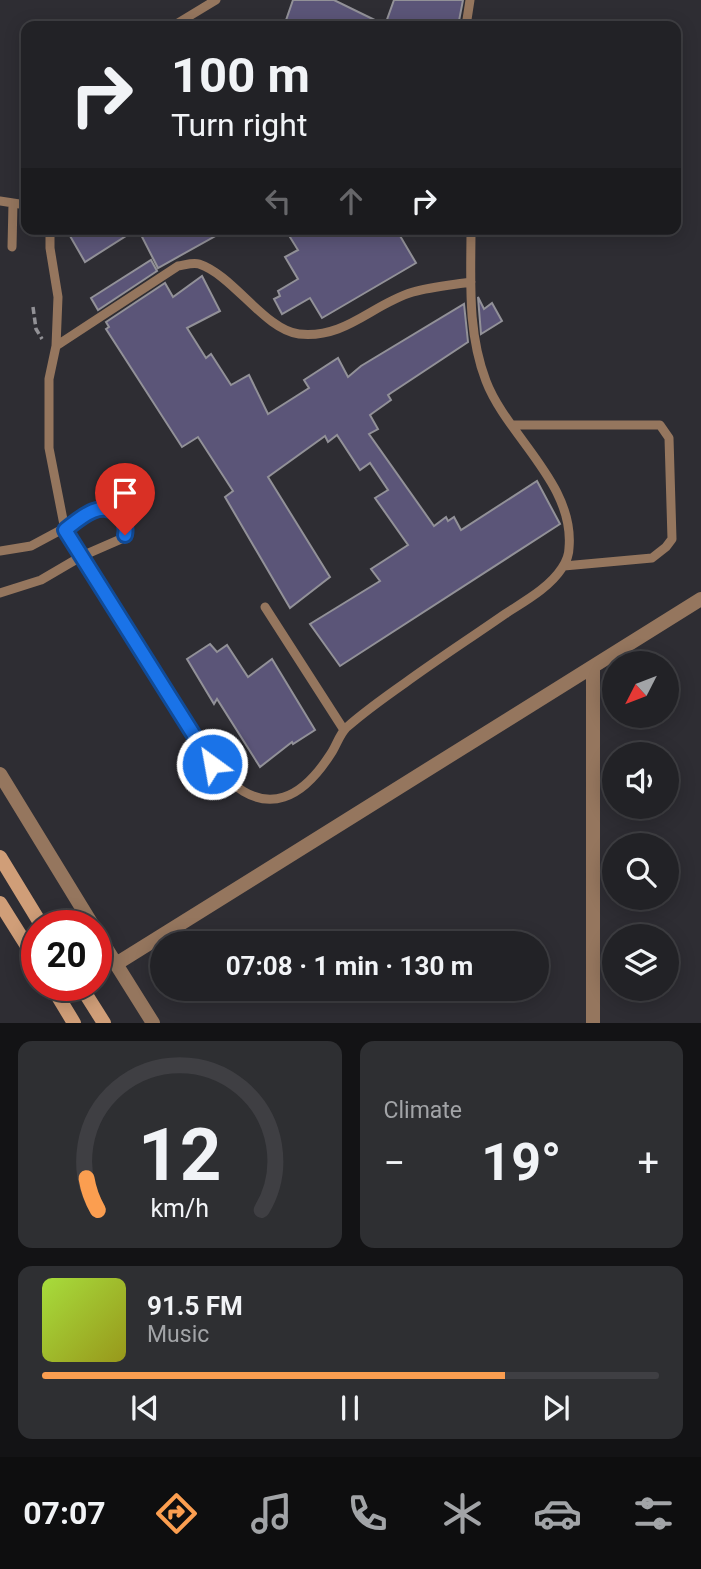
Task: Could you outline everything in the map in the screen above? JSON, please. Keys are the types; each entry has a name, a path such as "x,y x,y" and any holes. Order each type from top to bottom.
{"main road":[{"path":"0,857 32,910"},
{"path":"0,903 21,936"},
{"path":"61,1001 74,1023"},
{"path":"90,1001 104,1023"}],"street":[{"path":"116,964 701,599"},
{"path":"593,667 593,1023"},
{"path":"0,774 83,910"},
{"path":"112,958 153,1023"}],"lane":[{"path":"181,21 216,0"},
{"path":"467,21 470,0"},
{"path":"0,201 21,204"},
{"path":"12,247 13,203"},
{"path":"50,235 58,297 55,350 49,380 49,448 65,530 212,764 230,783 247,794 266,799 282,798 297,791 316,775 331,755 344,730 403,684 538,592 564,566 569,550 569,524 562,502 487,384 477,354 470,317 471,235"},
{"path":"55,350 178,266 197,263 212,270 272,320 295,334 313,335 335,331 411,292 471,282"},
{"path":"512,425 660,425 668,438 671,539 666,547 652,558 564,566"},
{"path":"0,551 31,547 100,509 108,509 120,514 124,519 126,531 121,539 82,556 41,580 0,593"},
{"path":"265,607 344,730"}],"path":[{"path":"33,307 36,330 55,350"}],"building":[{"path":"293,0 334,0 377,21 286,21"},
{"path":"394,0 463,0 459,21 386,21"},
{"path":"69,235 128,235 85,262"},
{"path":"141,235 217,235 158,268"},
{"path":"289,235 400,235 416,263 322,318 310,298 282,314 274,299 280,296 278,291 298,279 285,257 298,250"},
{"path":"151,260 157,271 98,310 91,298"},
{"path":"202,276 220,311 187,328 206,358 211,354 231,385 249,375 268,414 309,388 304,380 338,358 348,377 361,366 464,304 468,342 388,395 391,400 370,415 378,429 369,434 434,526 446,517 448,521 454,517 461,530 537,481 560,524 340,666 310,624 380,581 371,569 408,545 375,498 388,490 370,463 360,470 337,435 328,442 325,436 268,477 330,577 290,608 225,497 233,491 198,437 182,447 106,329 109,327 106,322 165,283 173,297"},
{"path":"478,297 484,309 492,303 502,321 481,334"},
{"path":"210,644 217,652 227,645 248,677 272,659 315,730 293,744 292,742 260,767 217,699 214,704 187,659"}],"route":[{"path":"125,535 124,519 120,514 108,509 94,510 65,530 212,764"}]}
